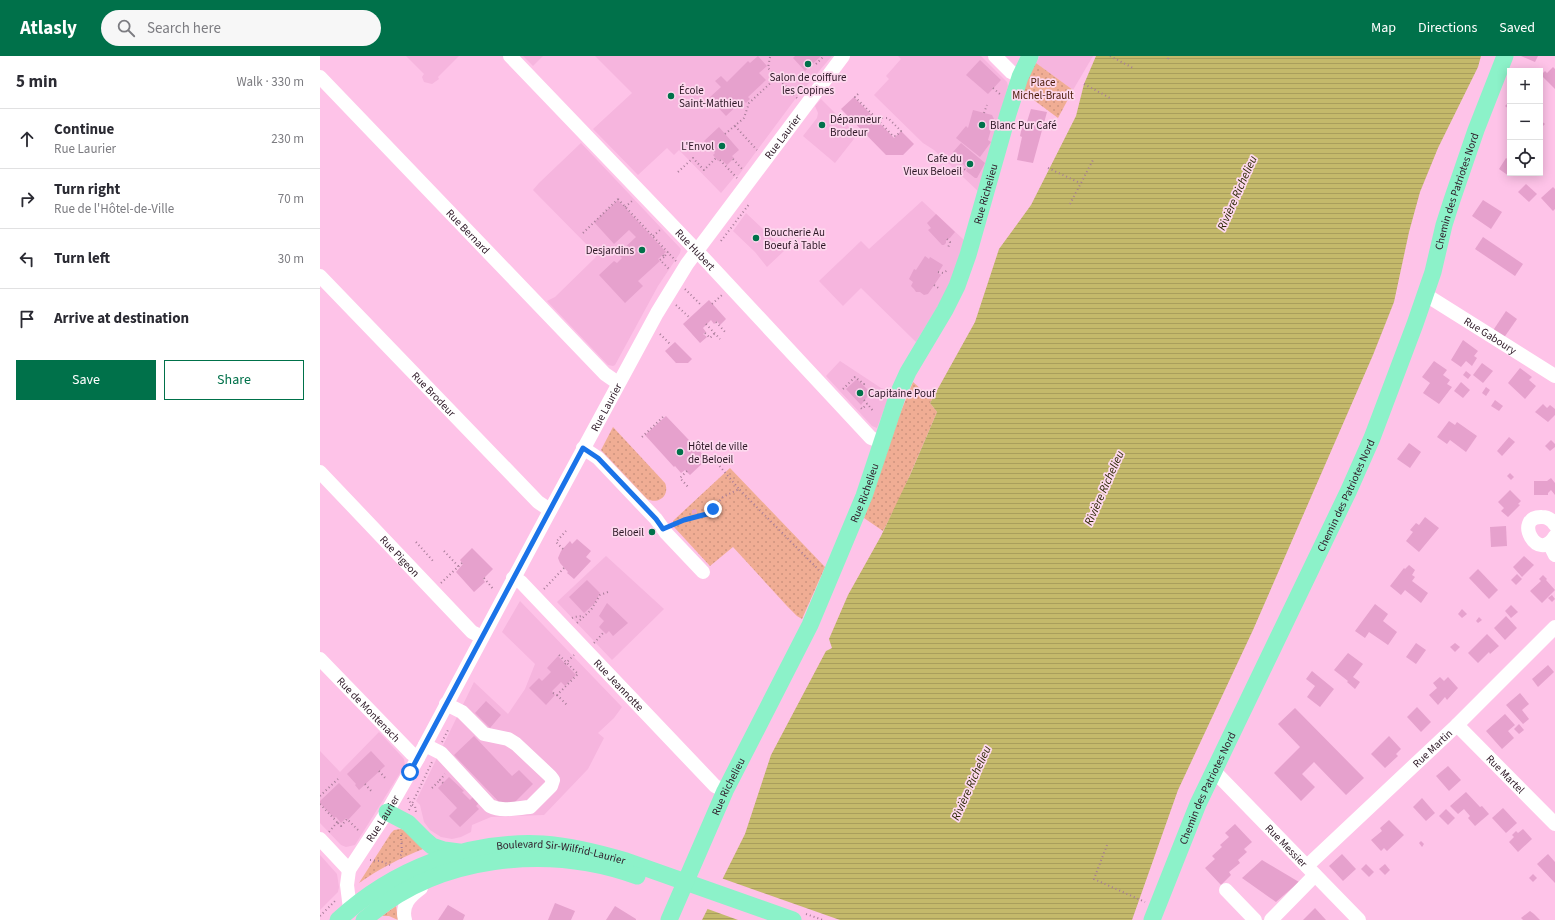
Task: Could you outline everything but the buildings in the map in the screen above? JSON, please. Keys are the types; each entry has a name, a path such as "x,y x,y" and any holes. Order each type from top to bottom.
{"main road":[{"name":"Rue Richelieu","path":"669,920 725,791 798,650 831,576 864,496 908,372 952,296 963,270 1008,114 1020,77 1030,56"},
{"name":"Chemin des Patriotes Nord","path":"1155,913 1181,844 1349,490 1401,363 1426,295 1450,206 1479,123 1505,56"},
{"path":"387,812 408,823 432,846 444,850 461,852"},
{"name":"Boulevard Sir-Wilfrid-Laurier","path":"342,910 411,870 461,852 509,845 542,844 598,853 626,866 760,920"},
{"name":"Boulevard Sir-Wilfrid-Laurier","path":"364,920 392,899 435,877 485,863 541,859 626,866 793,920"}],"street":[{"name":"Rue Hubert","path":"510,56 697,251 871,438 882,442"},
{"name":"Rue Laurier","path":"342,910 349,870 387,812 418,758 513,578 657,313 687,264 843,56"},
{"path":"995,56 1011,72 1020,77"},
{"name":"Rue Bernard","path":"320,77 605,374 618,383"},
{"name":"Rue Brodeur","path":"320,276 538,502 550,510"},
{"name":"Rue Gaboury","path":"1426,295 1555,376"},
{"path":"583,448 598,458 656,519 663,529 703,572"},
{"name":"Rue Pigeon","path":"320,472 472,632 482,637"},
{"path":"1553,545 1536,544 1530,537 1528,528 1532,520 1541,516 1550,519 1555,525"},
{"name":"Rue Jeannotte","path":"513,578 521,582 715,786 725,791"},
{"name":"Rue Martin","path":"1271,920 1311,870 1555,627"},
{"name":"Rue de Montenach","path":"320,659 411,753 418,758"},
{"path":"425,745 441,753 490,806 495,808 502,810 530,807 551,786 553,780 550,776 516,744 508,739 484,734 462,712 446,704"},
{"name":"Rue Martel","path":"1456,725 1555,824"},
{"name":"Rue Messier","path":"1214,772 1357,919"},
{"path":"324,836 349,870"},
{"path":"405,920 404,908 406,902 419,889 435,877"},
{"path":"1226,890 1255,920"}],"path":[{"path":"819,67 815,63 824,56"},
{"path":"1110,56 1133,68"},
{"path":"770,57 768,68 798,98"},
{"path":"725,134 744,118 749,102 777,77"},
{"path":"1084,84 1110,98"},
{"path":"993,88 1003,97"},
{"path":"858,94 855,97 893,136 896,136 901,131 888,118 876,118"},
{"path":"984,113 986,105"},
{"path":"735,126 758,151"},
{"path":"678,172 693,158 704,170 716,158"},
{"path":"733,159 744,171"},
{"path":"720,160 737,179"},
{"path":"1070,204 1093,160"},
{"path":"1048,168 1081,183"},
{"path":"962,172 964,169 966,170"},
{"path":"625,207 634,198"},
{"path":"583,233 618,199 676,261"},
{"path":"653,236 662,228"},
{"path":"947,239 950,242 948,248"},
{"path":"668,252 660,260 670,270"},
{"path":"938,272 943,273 947,270"},
{"path":"685,289 702,306"},
{"path":"712,304 724,293"},
{"path":"676,304 690,318"},
{"path":"716,322 726,333"},
{"path":"706,324 720,339"},
{"path":"705,333 710,338 715,333"},
{"path":"660,334 671,345"},
{"path":"843,389 855,377 864,384 863,385"},
{"path":"864,400 874,412"},
{"path":"857,404 862,409 867,404"},
{"path":"642,437 665,415"},
{"path":"717,463 739,489 820,572 831,576"},
{"path":"687,472 680,478 689,488"},
{"path":"663,529 684,520 707,514 723,497 739,489"},
{"path":"563,549 556,542 566,530"},
{"path":"416,542 433,562"},
{"path":"444,551 459,567"},
{"path":"439,586 462,563"},
{"path":"544,590 564,568"},
{"path":"484,578 495,590"},
{"path":"576,623 594,605 600,595 608,592"},
{"path":"572,619 574,617 584,616"},
{"path":"594,643 604,632"},
{"path":"557,695 578,674 558,654"},
{"path":"566,663 574,655"},
{"path":"553,693 568,706"},
{"name":"Rue Laurier","path":"410,799 411,804 434,757"},
{"path":"432,788 445,774 441,770"},
{"path":"379,771 386,779"},
{"path":"320,796 338,779"},
{"path":"440,780 443,783"},
{"path":"365,784 373,793"},
{"path":"320,804 338,821 341,826 347,820 363,836"},
{"path":"324,836 338,821"},
{"path":"401,834 401,859"},
{"path":"1107,845 1094,879 1155,913"},
{"path":"366,860 380,861 390,865"},
{"path":"320,916 342,910"}],"shaded area":[{"path":"406,56 459,56 438,77 439,79 432,84 424,82 422,77 424,74"},
{"path":"523,56 543,56 533,66"},
{"path":"595,56 832,56 796,98 738,176 736,175 721,193 679,150 674,155 667,148 638,175 593,129 632,93"},
{"path":"898,56 981,56 1007,82 1008,86 978,191 934,150 923,143 874,95 889,79 886,76 901,59"},
{"path":"1040,56 1093,56 1073,90 1036,63"},
{"path":"821,99 857,135 835,163 803,136 817,118 818,113 815,106"},
{"path":"581,143 681,249 680,253 658,286 615,365 613,366 608,365 547,301 555,297 596,257 595,253 533,190"},
{"path":"922,201 964,240 954,273 941,301 916,342 861,288 843,306 819,281 861,241 869,249"},
{"path":"746,213 785,250 767,267 755,252 733,231"},
{"path":"840,361 881,388 888,390 892,388 877,428 872,426 826,376"},
{"path":"606,556 664,609 612,660 557,602"},
{"path":"520,601 622,707 614,718 598,733 604,738 588,769 544,815 491,817 472,825 471,832 461,837 452,839 441,837 430,830 424,822 420,805 416,801 474,682 508,714 525,689 535,664 502,632"},
{"path":"379,732 404,759 405,765 355,845 346,847 341,845 320,823 320,751 340,772"},
{"path":"320,855 337,874 339,887 338,892 320,910"}],"green space":[{"name":"Place Michel-Brault","path":"1036,63 1073,90 1058,118 1023,92 1028,76"},
{"path":"913,382 932,399 930,403 937,412 899,500 883,531 864,518 899,416"},
{"path":"613,427 665,483 665,495 659,500 651,501 647,499 601,450"},
{"path":"730,468 825,567 802,619 787,606 733,547 710,566 674,527 673,521"},
{"path":"394,830 404,830 423,849 390,864 359,883 391,833"},
{"path":"396,906 398,920 389,916 382,916"}],"water":[{"name":"Rivière Richelieu","path":"1096,56 1481,56 1478,67 1438,148 1420,192 1409,232 1394,302 1373,355 1253,630 1178,790 1132,920 702,920 745,834 771,755 826,651 832,648 829,639 848,595 881,536 910,475 937,412 930,403 975,322 999,249 1031,205 1076,116 1084,84"}],"pier":[{"path":"721,878 840,920 738,920 705,908"}],"place":[{"name":"Salon de coiffure les Copines","path":"808,64"},
{"name":"École Saint-Mathieu","path":"671,96"},
{"name":"Dépanneur Brodeur","path":"822,125"},
{"name":"Blanc Pur Café","path":"982,125"},
{"name":"L'Envol","path":"722,146"},
{"name":"Cafe du Vieux Beloeil","path":"970,164"},
{"name":"Boucherie Au Boeuf à Table","path":"756,238"},
{"name":"Desjardins","path":"642,250"},
{"name":"Capitaine Pouf","path":"860,393"},
{"name":"Hôtel de ville de Beloeil","path":"680,452"},
{"name":"Beloeil","path":"652,532"}],"route":[{"path":"410,772 583,448 598,458 656,519 663,529 684,520 707,514 713,509"}]}
